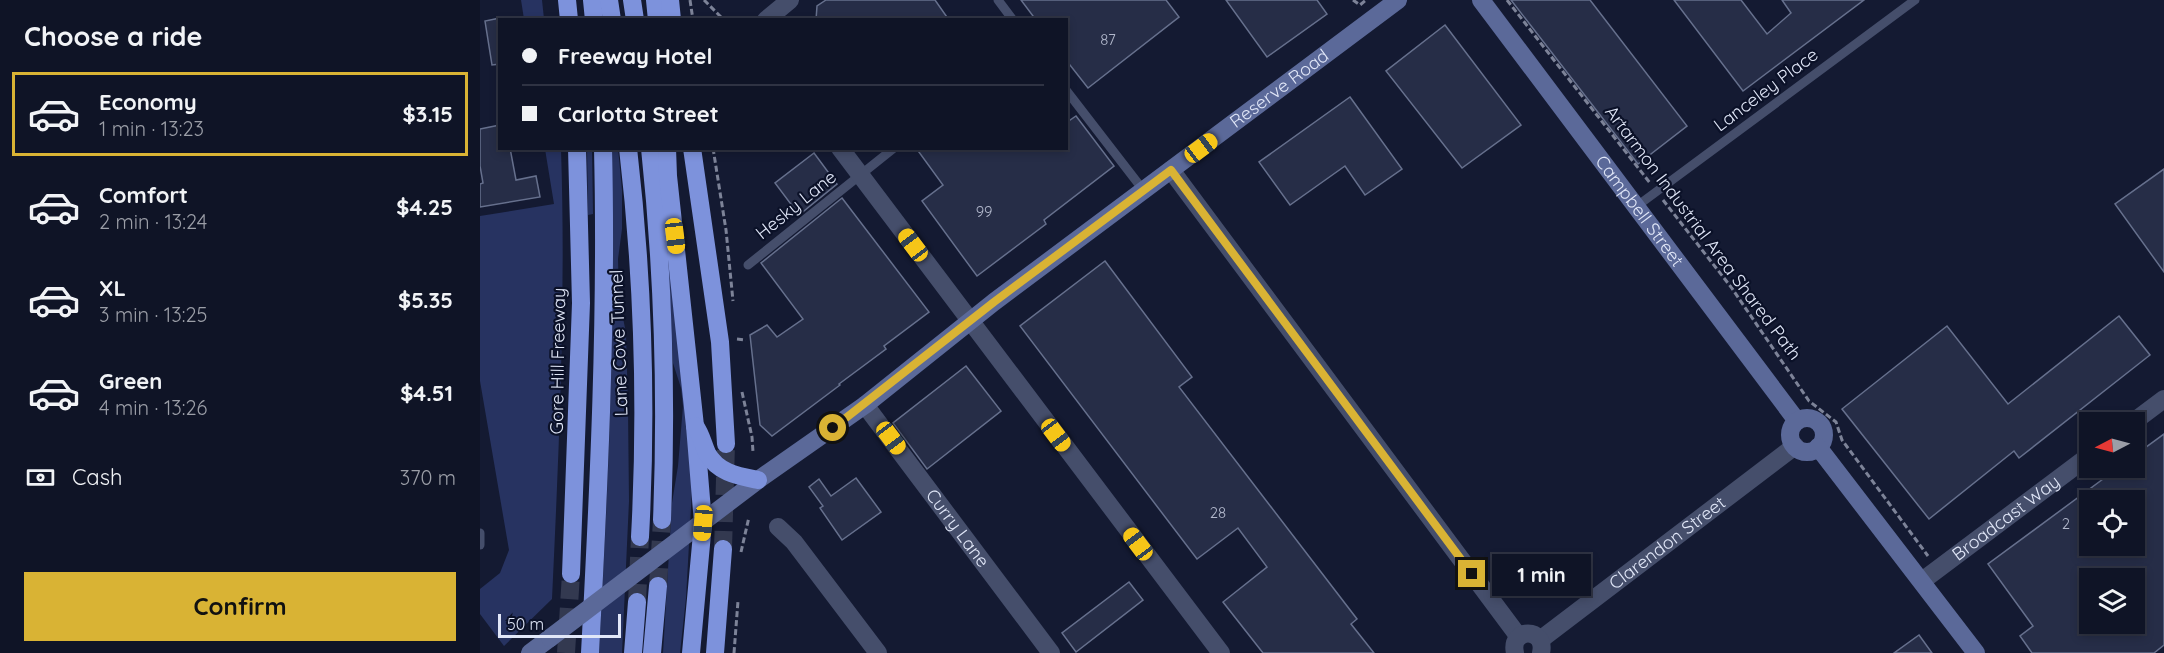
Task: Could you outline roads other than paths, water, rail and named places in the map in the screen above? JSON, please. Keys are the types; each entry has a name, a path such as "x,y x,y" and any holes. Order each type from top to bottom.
{"highway":[{"path":"567,0 569,18"},
{"path":"592,0 594,18"},
{"path":"609,0 612,18"},
{"path":"632,0 635,18"},
{"path":"655,0 657,18"},
{"path":"670,0 672,18"},
{"name":"Gore Hill Freeway","path":"571,574 581,303 577,150"},
{"path":"590,653 601,427 605,227 603,150"},
{"name":"Lane Cove Tunnel","path":"628,150 640,296 642,412 640,537"},
{"path":"650,150 661,289 662,520"},
{"path":"667,150 703,523 691,653"},
{"path":"692,150 720,342 726,444"},
{"path":"695,426 716,465 733,474 758,480"},
{"path":"715,653 723,549"},
{"path":"652,653 658,586"},
{"path":"633,653 637,602"}],"street":[{"path":"767,18 790,0"},
{"name":"Reserve Road","path":"530,653 758,480 866,405 970,321 1398,0"},
{"name":"Campbell Street","path":"1481,0 1797,421"},
{"path":"842,150 1221,653"},
{"path":"1171,170 1517,645 1528,633 1532,634 1540,646"},
{"path":"2145,413 2164,399"},
{"name":"Curry Lane","path":"866,405 1051,653"},
{"path":"1808,417 1822,426 1824,438 1818,447 1809,452 1799,450 1795,446 1790,436 1793,425 1797,421 1808,417"},
{"name":"Clarendon Street","path":"1540,646 1795,446"},
{"path":"1818,447 1976,653"},
{"name":"Broadcast Way","path":"1922,581 2079,463"},
{"path":"778,527 794,542 878,653"}],"lane":[{"path":"998,0 1011,18"},
{"name":"Lanceley Place","path":"1637,206 1915,0"},
{"path":"1068,93 1144,191"},
{"name":"Hesky Lane","path":"748,265 891,150"},
{"path":"480,534 480,545"}],"tunnel":[{"path":"723,549 726,444"},
{"path":"658,586 662,520"},
{"path":"637,602 640,537"},
{"path":"566,653 571,574"}]}
